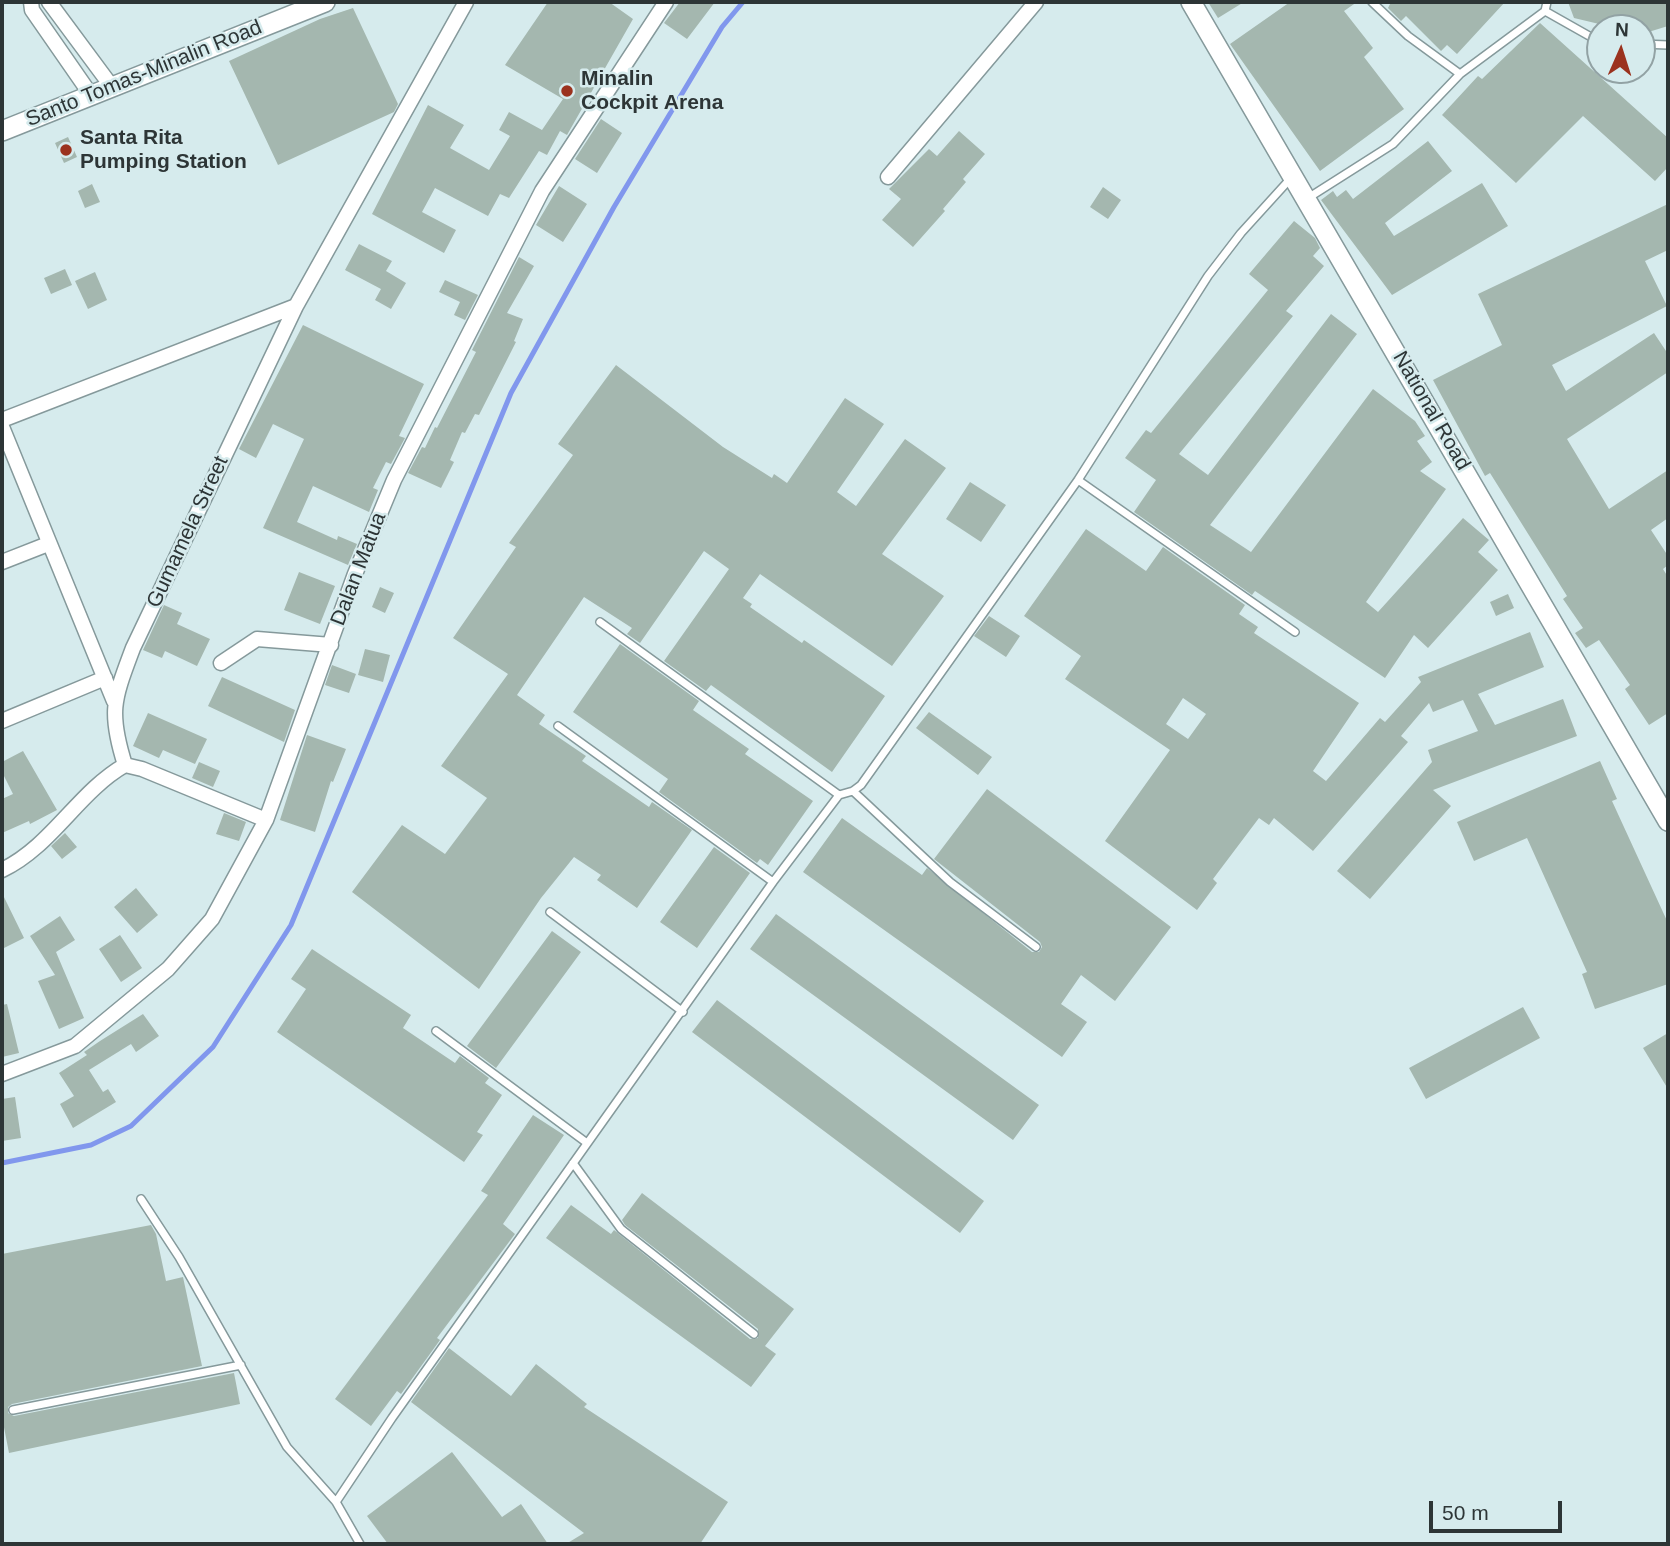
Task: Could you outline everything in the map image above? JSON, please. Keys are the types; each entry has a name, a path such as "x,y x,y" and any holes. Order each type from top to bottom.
{"main road":[{"name":"Santo Tomas-Minalin Road","path":"2,131 326,2"},
{"name":"National Road","path":"1191,2 1308,198 1668,821"}],"street":[{"path":"31,2 32,10 91,95"},
{"path":"49,2 112,87"},
{"name":"Gumamela Street","path":"125,765 115,733 114,701 133,648 296,306 466,2"},
{"name":"Dalan Matua","path":"2,1074 75,1046 168,969 212,919 266,820 355,574 394,480 542,191 666,2"},
{"path":"888,177 1036,2"},
{"path":"2,420 296,306"},
{"path":"2,427 114,701"},
{"path":"2,562 48,544"},
{"path":"221,663 257,639 331,645"},
{"path":"2,721 105,678"},
{"path":"2,870 18,862 45,840 108,775 125,765 142,769 266,820"}],"lane":[{"path":"1372,2 1408,36 1460,74"},
{"path":"1308,198 1393,144 1460,74 1545,11 1547,2"},
{"path":"1545,11 1586,34"},
{"path":"336,1502 392,1418 683,1012 773,881 839,795 862,785 1078,480 1208,276 1241,233 1293,175"},
{"path":"1078,480 1295,632"},
{"path":"600,622 839,795"},
{"path":"558,726 773,881"},
{"path":"853,791 950,883 1036,947"},
{"path":"550,912 683,1012"},
{"path":"436,1031 587,1143"},
{"path":"573,1163 621,1229 754,1335"},
{"path":"141,1199 179,1257 287,1447 336,1502 360,1544"},
{"path":"13,1410 241,1365"}],"building":[{"path":"548,2 609,2 633,19 567,135 560,131 547,155 539,151 509,198 500,194 488,216 435,188 422,212 456,230 444,253 372,214 428,105 464,125 450,148 489,170 510,136 499,130 509,112 542,130 563,99 505,65"},
{"path":"680,2 715,2 687,39 664,23"},
{"path":"1208,2 1244,2 1218,18"},
{"path":"1290,2 1357,2 1344,11 1373,48 1364,57 1404,109 1320,171 1230,44"},
{"path":"1391,2 1505,2 1457,54 1447,45 1441,51 1406,16 1401,21 1388,8"},
{"path":"1568,2 1668,2 1668,26 1656,30 1656,14 1586,14 1586,21 1574,18"},
{"path":"353,8 398,104 394,112 278,165 229,61 320,19"},
{"path":"1540,23 1586,64 1586,84 1608,84 1668,138 1668,167 1655,181 1583,116 1516,183 1442,115 1478,76 1482,79"},
{"path":"601,119 622,133 597,173 575,159"},
{"path":"959,131 985,154 963,179 966,182 943,209 945,211 913,247 882,220 901,199 889,189 929,149 937,156"},
{"name":"Santa Rita Pumping Station","path":"68,137 77,157 64,163 55,143"},
{"path":"1428,141 1452,171 1385,223 1394,236 1482,183 1508,226 1392,295 1321,200 1333,191 1337,197 1346,190 1353,199"},
{"path":"92,184 100,202 85,208 78,191"},
{"path":"559,186 587,204 563,242 536,225"},
{"path":"1103,187 1121,200 1108,219 1090,207"},
{"path":"1668,204 1668,250 1645,261 1667,306 1552,365 1566,391 1654,333 1668,354 1668,372 1567,439 1609,509 1668,470 1668,518 1651,530 1668,556 1668,565 1663,569 1668,577 1668,713 1649,725 1625,689 1630,685 1599,640 1586,648 1575,633 1583,628 1563,599 1567,596 1490,473 1485,476 1433,380 1502,345 1478,294"},
{"path":"1294,221 1315,238 1320,248 1313,256 1324,266 1286,311 1293,316 1179,454 1208,475 1331,314 1357,334 1210,525 1251,552 1373,389 1415,421 1425,436 1417,441 1432,462 1420,471 1446,489 1366,602 1378,612 1463,518 1489,540 1478,552 1498,570 1428,648 1414,635 1385,678 1255,591 1252,595 1134,512 1156,480 1125,458 1146,430 1151,433 1268,290 1249,274"},
{"path":"359,244 392,261 386,271 406,283 391,309 375,300 381,289 345,270"},
{"path":"519,257 534,266 507,313 523,319 514,341 516,342 479,415 475,414 465,433 462,432 450,460 454,462 441,488 408,473 422,447 425,448 435,427 437,428 476,352 472,350"},
{"path":"65,269 72,285 51,294 44,278"},
{"path":"95,272 107,300 88,309 75,281"},
{"path":"445,280 478,295 465,320 454,315 460,302 439,292"},
{"path":"303,325 424,384 399,436 405,438 391,464 386,462 373,488 378,490 369,512 313,486 297,522 337,540 338,536 357,544 348,565 263,528 304,439 273,424 256,458 239,449"},
{"path":"616,365 723,447 772,478 774,474 787,483 845,398 884,424 837,492 856,506 905,439 946,468 882,554 944,596 892,666 760,574 743,598 752,604 750,607 802,643 804,640 885,696 832,772 711,685 706,691 664,661 729,569 704,551 640,643 627,634 632,628 584,597 517,695 545,715 539,724 586,756 582,761 649,807 652,802 692,830 637,908 597,880 601,875 574,857 541,898 479,989 352,892 402,825 445,854 487,798 441,766 508,674 453,638 516,547 509,543 573,455 558,444"},
{"path":"970,482 1006,505 981,542 946,519"},
{"path":"1086,529 1146,571 1163,547 1245,605 1239,614 1258,627 1254,633 1359,703 1313,771 1326,781 1380,718 1385,722 1421,682 1418,677 1530,632 1544,667 1478,694 1495,725 1563,699 1577,736 1433,790 1451,806 1370,899 1337,871 1432,762 1428,750 1478,731 1463,700 1433,712 1429,703 1401,736 1408,742 1313,851 1274,818 1269,825 1259,818 1213,879 1217,883 1197,910 1105,841 1170,750 1065,679 1081,656 1024,616","holes":["1183,698 1206,714 1188,739 1166,724"]},
{"path":"299,572 335,586 320,624 284,610"},
{"path":"380,587 394,593 385,613 372,607"},
{"path":"1508,594 1514,608 1496,616 1490,602"},
{"path":"164,605 182,613 177,624 210,639 197,666 165,651 162,658 143,650"},
{"path":"989,616 1020,636 1006,657 974,636"},
{"path":"620,644 699,701 693,710 749,749 745,754 813,801 768,865 760,859 757,863 659,792 668,779 573,712"},
{"path":"365,649 390,655 383,682 358,675"},
{"path":"332,665 356,674 349,693 325,685"},
{"path":"222,677 295,710 284,742 208,706"},
{"path":"929,712 992,757 978,775 916,728"},
{"path":"148,713 207,739 195,764 163,750 159,758 133,746"},
{"path":"307,735 346,749 333,782 331,781 315,832 280,820"},
{"path":"23,751 57,810 30,824 29,821 2,833 2,799 13,794 2,772 2,762"},
{"path":"1600,761 1617,799 1612,801 1668,923 1668,984 1595,1009 1582,974 1587,972 1527,838 1474,861 1457,822"},
{"path":"199,762 220,771 213,787 192,778"},
{"path":"987,789 1171,927 1115,1001 1081,975 1061,1004 1087,1022 1062,1057 803,872 842,818 922,875 927,868 1032,952 1039,952 1042,947 1040,942 934,859"},
{"path":"224,813 246,822 239,841 216,834"},
{"path":"65,833 77,847 62,859 51,846"},
{"path":"714,847 750,873 697,948 660,922"},
{"path":"136,888 158,915 137,933 114,907"},
{"path":"2,893 24,938 2,949"},
{"path":"776,914 1039,1105 1013,1140 750,949"},
{"path":"60,916 75,940 56,952 84,1018 59,1029 38,981 55,975 30,936"},
{"path":"552,931 581,952 496,1068 467,1046"},
{"path":"120,935 142,968 121,982 99,949"},
{"path":"312,949 411,1015 403,1028 455,1063 460,1056 489,1078 485,1083 502,1095 477,1132 483,1135 464,1162 277,1032 306,989 291,979"},
{"path":"717,1000 984,1201 960,1233 692,1032"},
{"path":"7,1004 19,1053 2,1057 2,1005"},
{"path":"1523,1007 1540,1038 1426,1099 1409,1068"},
{"path":"143,1014 159,1036 136,1052 131,1044 89,1070 103,1092 108,1089 116,1102 73,1128 60,1104 74,1096 59,1073 87,1055 84,1052"},
{"path":"1668,1033 1668,1089 1643,1048"},
{"path":"15,1097 21,1138 2,1141 2,1099"},
{"path":"533,1115 564,1135 503,1224 515,1234 437,1338 440,1340 401,1394 397,1391 371,1426 335,1399 488,1195 481,1191"},
{"path":"642,1193 794,1309 765,1346 776,1354 751,1387 546,1238 571,1205 611,1234 614,1230 750,1339 758,1338 758,1329 625,1225 622,1220"},
{"path":"151,1225 156,1234 166,1281 183,1277 202,1366 12,1404 8,1407 8,1413 14,1416 234,1373 240,1404 9,1453 2,1417 2,1254"},
{"path":"449,1348 511,1396 536,1364 587,1404 584,1407 728,1502 700,1544 566,1544 584,1533 411,1402"},
{"path":"452,1452 502,1517 521,1504 548,1544 388,1544 367,1516"}],"waterway":[{"path":"2,1163 91,1145 131,1126 213,1047 291,925 511,393 614,207 722,27 743,2"}],"place":[{"name":"Minalin Cockpit Arena","path":"567,91"},
{"name":"Santa Rita Pumping Station","path":"66,150"}]}
